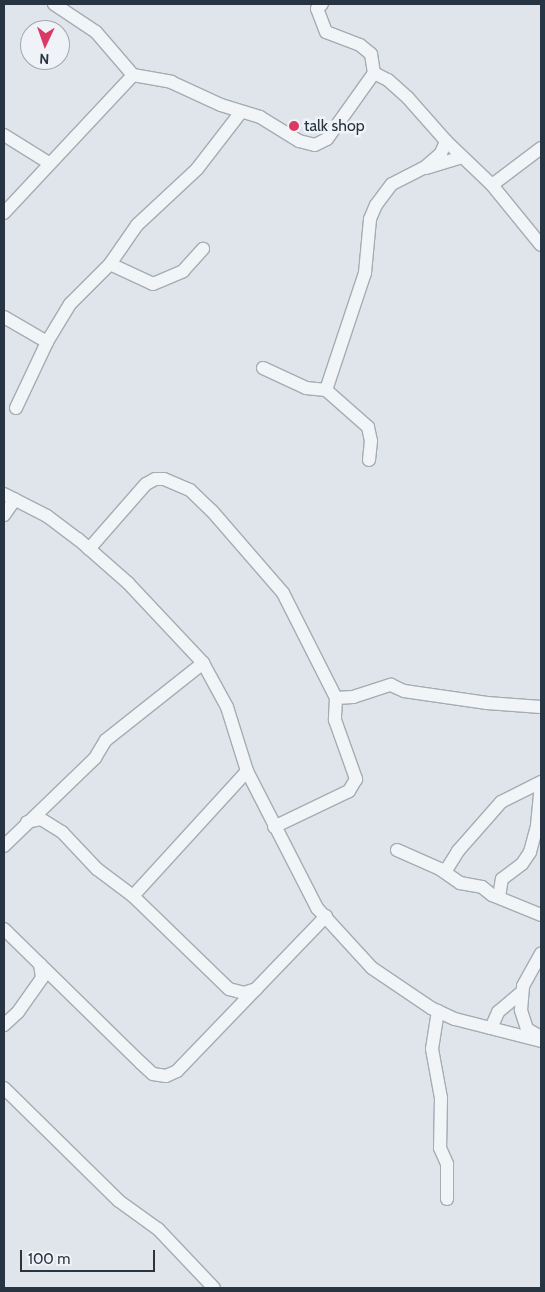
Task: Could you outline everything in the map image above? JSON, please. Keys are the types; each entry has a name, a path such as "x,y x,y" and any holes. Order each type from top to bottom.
{"street":[{"path":"54,4 96,32 133,75 171,82 241,112 260,117 299,141 315,145 327,140 374,72 371,54 360,45 326,32 317,9 322,4"},
{"path":"374,72 388,80 408,98 461,157 492,185 541,245"},
{"path":"4,213 133,75"},
{"path":"16,408 47,342 70,304 110,264 137,225 198,169 241,112"},
{"path":"4,135 49,163"},
{"path":"424,168 441,153 446,141"},
{"path":"492,185 541,148"},
{"path":"326,390 365,273 370,219 376,205 384,192 400,179 424,168 437,166 461,157"},
{"path":"110,264 142,282 153,284 183,271 202,249"},
{"path":"4,317 47,342"},
{"path":"263,368 306,388 326,390 368,427 371,441 369,460"},
{"path":"89,549 146,484 155,479 176,482 212,511 283,593 336,698 335,720 354,770 354,786 274,827"},
{"path":"4,515 9,496 47,516 128,583 203,664 227,708 247,771 317,908 372,968 438,1012 455,1020 541,1039"},
{"path":"186,676 190,650"},
{"path":"4,846 95,758 106,740 203,664"},
{"path":"336,698 391,685 404,690 487,703 541,707"},
{"path":"133,896 247,771"},
{"path":"445,872 458,851 501,802 541,783"},
{"path":"499,897 502,879 522,864 530,852 537,825 541,783"},
{"path":"27,822 41,819 50,822 98,869 133,896 232,991 236,1010"},
{"path":"397,850 445,872 460,883 482,887 499,897 541,915"},
{"path":"4,929 141,1064 161,1076 177,1071 326,916"},
{"path":"491,1028 498,1012 522,992 541,954"},
{"path":"4,1025 18,1012 42,978 40,964"},
{"path":"232,991 244,993 256,989"},
{"path":"522,992 524,1025 541,1039"},
{"path":"438,1012 432,1049 441,1098 440,1148 447,1164 446,1199"},
{"path":"4,1088 119,1200 158,1229 214,1288"}],"place":[{"name":"talk shop","path":"294,126"}]}
